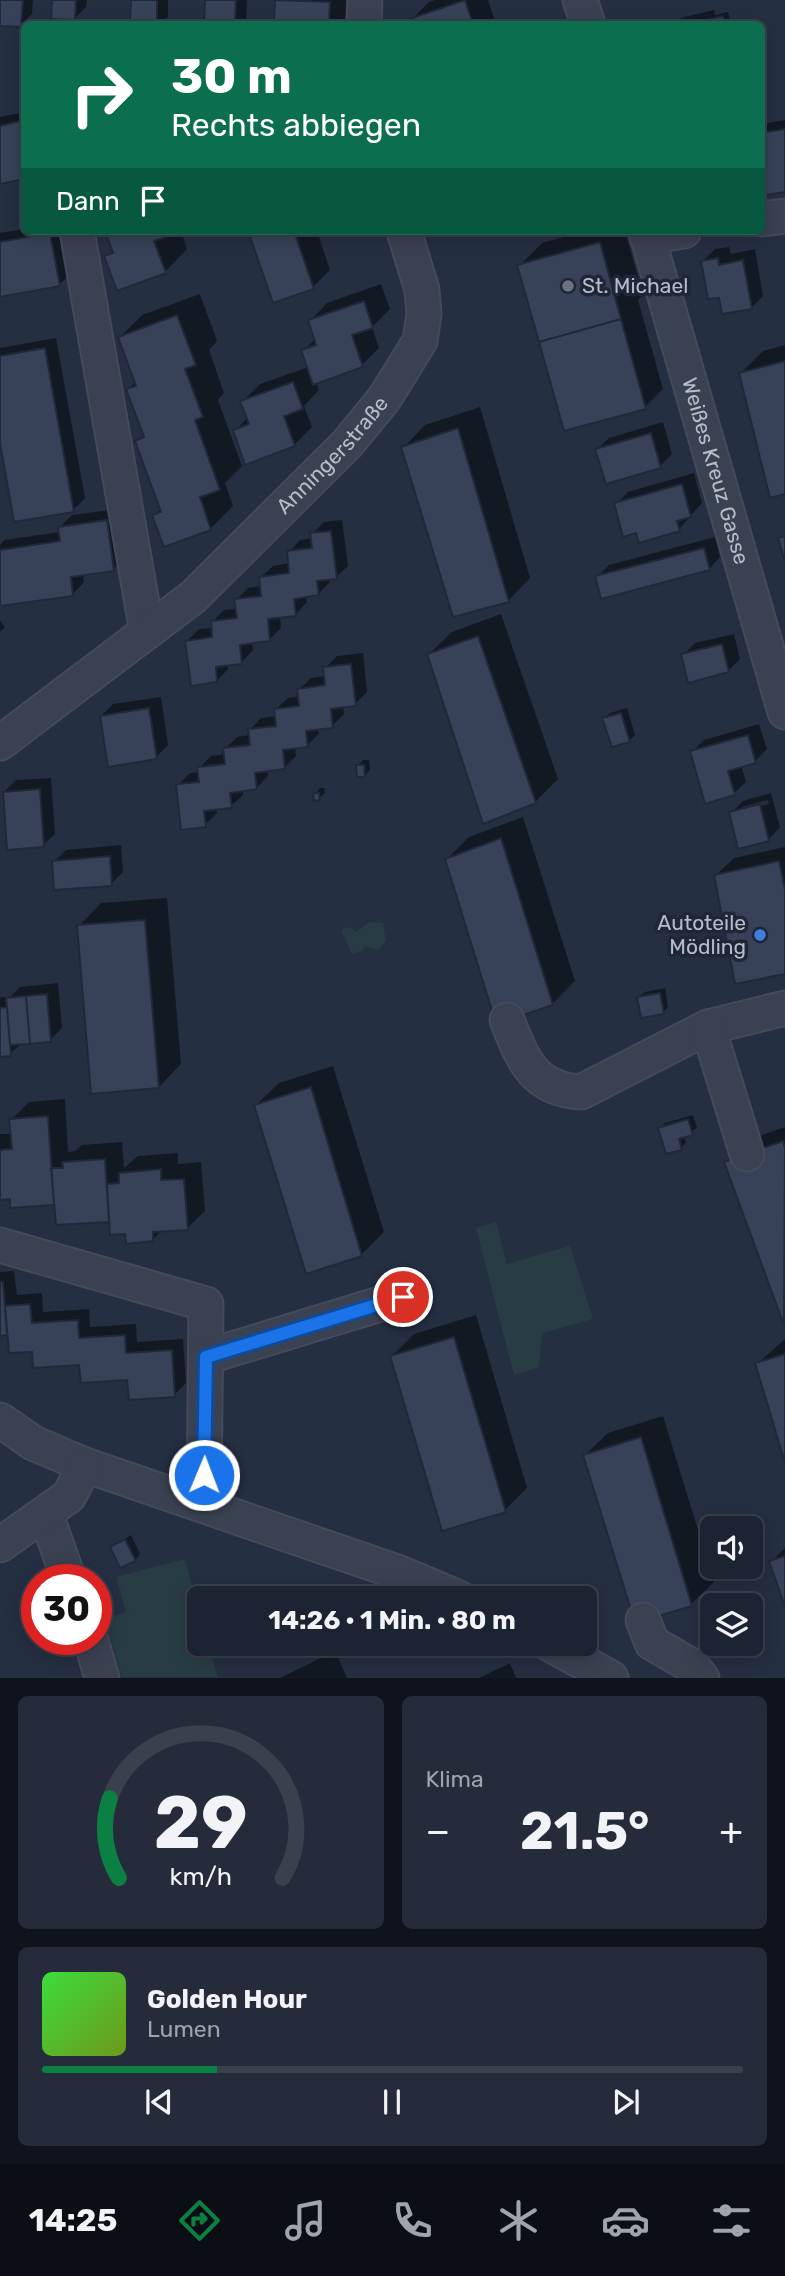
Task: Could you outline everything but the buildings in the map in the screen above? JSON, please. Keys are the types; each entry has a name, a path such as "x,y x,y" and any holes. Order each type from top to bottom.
{"street":[{"path":"364,21 365,0"},
{"path":"765,218 785,216"},
{"path":"78,235 147,632"},
{"name":"Anningerstraße","path":"0,743 193,597 347,444 384,400 420,341 424,314 422,290 405,235"},
{"name":"Weißes Kreuz Gasse","path":"646,235 785,712"},
{"path":"507,1020 523,1061 544,1081 560,1090 581,1092 708,1027 785,1008"},
{"path":"708,1027 747,1154"},
{"path":"0,1245 206,1304 204,1504"},
{"path":"206,1357 403,1297"},
{"path":"0,1420 33,1443 85,1465 204,1504 431,1586"},
{"path":"0,1545 46,1515 69,1496 85,1465"},
{"path":"46,1515 63,1564"},
{"path":"643,1620 652,1643 692,1665 702,1678"},
{"path":"95,1655 102,1678"},
{"path":"571,1656 611,1678"}],"green space":[{"path":"369,922 383,923 386,941 378,950 365,946 362,951 352,954 341,930 349,927 356,932"},
{"path":"496,1222 507,1264 570,1246 593,1319 542,1333 539,1367 514,1375 476,1228"},
{"path":"185,1559 192,1586 187,1586 187,1656 219,1656 212,1658 218,1677 122,1677 112,1643 112,1617 126,1612 116,1577"}],"place":[{"name":"St. Michael","path":"568,286"},
{"name":"Autoteile Mödling","path":"760,935"}],"route":[{"path":"204,1475 206,1357 403,1297"}]}
